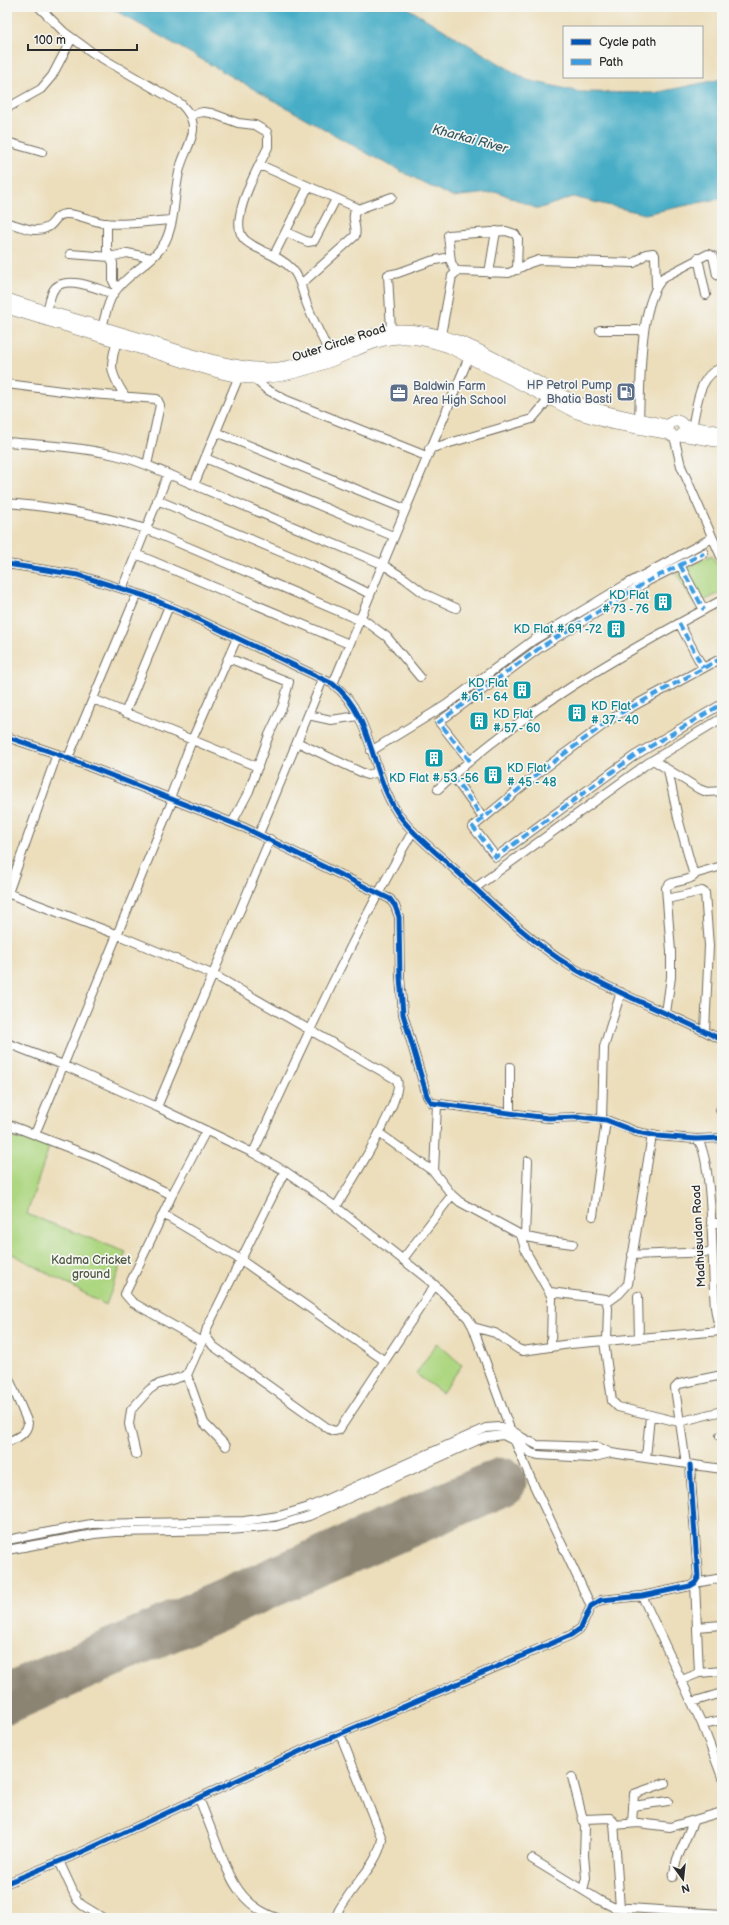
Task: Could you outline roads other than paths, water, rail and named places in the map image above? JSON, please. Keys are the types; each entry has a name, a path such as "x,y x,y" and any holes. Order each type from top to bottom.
{"main road":[{"name":"Outer Circle Road","path":"7,299 179,350 246,366 261,368 279,368 329,352 367,336 392,330 414,330 441,335 549,399 577,413 610,423 678,431"},
{"name":"Outer Circle Road","path":"7,308 199,366 252,378 280,376 300,371 328,362 383,340 398,338 428,340 471,352 574,401 592,408 639,419 678,431"},
{"path":"678,431 722,432"},
{"path":"678,431 722,442"}],"street":[{"path":"38,7 72,38 93,53 181,104 190,115 193,122 193,131 176,184 172,220 165,241 158,252 115,291 102,328"},
{"path":"7,108 42,89 52,76 72,38"},
{"path":"190,115 203,112 211,113 238,122 255,125 262,128 266,132 268,142 260,165 239,212 239,228 241,236 246,241 274,255 293,269 301,284 305,299 329,352"},
{"path":"7,142 42,152"},
{"path":"260,165 360,209"},
{"path":"274,255 308,186"},
{"path":"301,284 355,236 353,216 356,210 392,197"},
{"path":"286,232 308,242 314,241 336,199"},
{"path":"7,223 29,229 43,230 50,227 58,216 64,214 78,215 107,223 172,220"},
{"path":"107,223 106,246 114,268 113,281 115,291"},
{"path":"456,272 452,267 450,257 447,237 449,234 506,231 517,236 519,241 517,270"},
{"path":"489,273 496,232"},
{"path":"70,254 110,257 124,253 151,258"},
{"path":"441,335 452,276 456,272 506,274 517,270 530,262 539,260 634,263 646,254 653,253 655,255 656,286 650,302 644,330 639,419"},
{"path":"656,286 664,278 698,258 708,254 713,256 717,275 722,277"},
{"path":"392,330 388,275 398,274 431,261 450,257"},
{"path":"698,258 706,295"},
{"path":"47,312 54,290 61,285 78,283 115,291"},
{"path":"600,330 644,330"},
{"path":"117,341 111,361 115,380 125,396"},
{"path":"333,684 427,453 471,352"},
{"path":"246,366 252,378 266,389 286,400 427,453 532,419 549,399"},
{"path":"722,368 715,370 705,381 678,431 680,466 722,559"},
{"path":"194,485 239,376"},
{"path":"7,384 153,398 159,401 147,465"},
{"path":"216,432 404,509"},
{"path":"7,442 84,449 116,455 147,465 382,564 425,594 456,608"},
{"path":"205,458 393,536"},
{"path":"122,589 157,500 166,479 170,475"},
{"path":"157,500 312,565 370,594"},
{"path":"7,502 79,511 110,517 146,529 360,618 387,637 420,677"},
{"path":"371,751 446,705 532,641 625,585 712,538"},
{"path":"470,761 439,722 541,647 648,581 704,553"},
{"path":"136,554 349,644"},
{"path":"7,564 78,575 137,594 169,606 333,684 344,692 358,716 378,772 389,797 402,819 475,888 537,942 568,966 722,1040"},
{"path":"680,565 704,610"},
{"path":"68,758 137,594"},
{"path":"438,789 470,761 532,712 679,623 722,600"},
{"path":"125,713 169,606"},
{"path":"679,623 703,668"},
{"path":"35,1134 118,935 171,799 192,740 237,638"},
{"path":"228,658 289,682 283,705 269,735 249,791 232,823"},
{"path":"722,658 617,715 541,771 473,827 496,857 634,756 722,704"},
{"path":"259,834 323,679"},
{"path":"93,699 258,767"},
{"path":"308,715 331,720 358,716"},
{"path":"475,888 653,760 722,718"},
{"path":"7,737 68,758 259,834 390,899 398,911 403,1014 427,1096 432,1102 437,1104 548,1118 580,1117 604,1120 637,1132 652,1135 696,1139 722,1138"},
{"path":"297,742 367,775 378,772"},
{"path":"57,754 7,894 118,935 214,975 397,1080 398,1089 380,1133 336,1207"},
{"path":"653,760 699,789 707,792 722,791"},
{"path":"668,770 678,818 694,874"},
{"path":"453,776 483,818"},
{"path":"253,1153 310,1029 378,892 413,830"},
{"path":"157,1107 270,840"},
{"path":"666,1013 671,978 671,951 666,888 692,878 694,874 722,866"},
{"path":"667,899 702,891 705,893 709,946 705,1031"},
{"path":"593,1216 604,1120 604,1047 621,992"},
{"path":"7,1043 63,1065 157,1107 253,1153 285,1171 336,1207 435,1285 468,1318 473,1327 515,1441 590,1606"},
{"path":"510,1067 510,1113"},
{"path":"434,1172 437,1104"},
{"path":"7,1124 98,1159 172,1195"},
{"path":"206,1131 172,1195 125,1294 132,1302 204,1338 212,1346 329,1429 334,1431 339,1430 342,1426 435,1285"},
{"path":"380,1133 434,1172 440,1177 452,1195 469,1207 523,1236 573,1244"},
{"path":"652,1135 628,1284 619,1294 608,1302 605,1341 612,1401 618,1407 679,1422 722,1411"},
{"name":"Madhusudan Road","path":"696,1139 700,1142 704,1150 711,1223 715,1305 722,1332"},
{"path":"528,1161 523,1236 526,1252 550,1292 553,1306 551,1347"},
{"path":"226,1446 204,1423 187,1374 204,1338 207,1328 285,1171"},
{"path":"403,1259 452,1195"},
{"path":"163,1214 241,1260 385,1361"},
{"path":"711,1223 722,1223"},
{"path":"632,1255 712,1252"},
{"path":"550,1292 601,1297 606,1299 608,1302"},
{"path":"638,1296 639,1338"},
{"path":"473,1327 495,1333 523,1351 605,1341 722,1332"},
{"path":"7,1374 10,1386 28,1423 28,1429 24,1433 7,1442"},
{"path":"136,1454 129,1424 131,1410 149,1390 156,1385 187,1374"},
{"path":"699,1673 695,1583 698,1578 688,1465 679,1422 675,1393 676,1385 722,1375"},
{"path":"646,1458 650,1416"},
{"path":"7,1540 91,1524 244,1521 279,1516 309,1507 480,1431 492,1428 510,1429 523,1438 537,1444 598,1448 611,1453 722,1469"},
{"path":"7,1550 109,1532 229,1530 276,1526 309,1516 487,1437 503,1435 515,1441 531,1453 538,1455 590,1458 611,1453"},
{"path":"7,1883 340,1734 571,1635 581,1628 590,1606 601,1600 642,1596 722,1578"},
{"path":"642,1596 702,1724 722,1777"},
{"path":"697,1627 722,1625"},
{"path":"682,1680 699,1673 722,1671"},
{"path":"692,1702 722,1693"},
{"path":"702,1724 722,1720"},
{"path":"336,1918 352,1888 376,1859 380,1851 382,1839 340,1734"},
{"path":"572,1777 584,1820 586,1878 583,1890"},
{"path":"632,1823 634,1796 636,1793 665,1783"},
{"path":"199,1798 230,1877 236,1887 252,1906 274,1917"},
{"path":"633,1806 668,1801"},
{"path":"614,1825 632,1823 670,1828 722,1812"},
{"path":"584,1820 610,1818 612,1820 614,1825 620,1908"},
{"path":"673,1877 677,1859 693,1822"},
{"path":"532,1859 599,1900 620,1908 685,1910 722,1914"},
{"path":"59,1861 78,1900 82,1905 103,1918"}],"water":[{"name":"Kharkai River","path":"109,7 406,7 527,80 580,92 654,93 722,79 722,198 645,214 573,197 538,209 498,192 452,197 379,160"}],"place":[{"name":"HP Petrol Pump Bhatia Basti","path":"626,392"},
{"name":"Baldwin Farm Area High School","path":"399,393"},
{"name":"KD Flat # 73 - 76","path":"663,602"},
{"name":"KD Flat # 69 -72","path":"616,629"},
{"name":"KD Flat # 61 - 64","path":"522,690"},
{"name":"KD Flat # 37 - 40","path":"577,713"},
{"name":"KD Flat # 57 - 60","path":"479,721"},
{"name":"KD Flat # 53 -56","path":"434,758"},
{"name":"KD Flat # 45 - 48","path":"493,775"}],"park label":[{"name":"Kadma Cricket ground","path":"91,1267"}]}
